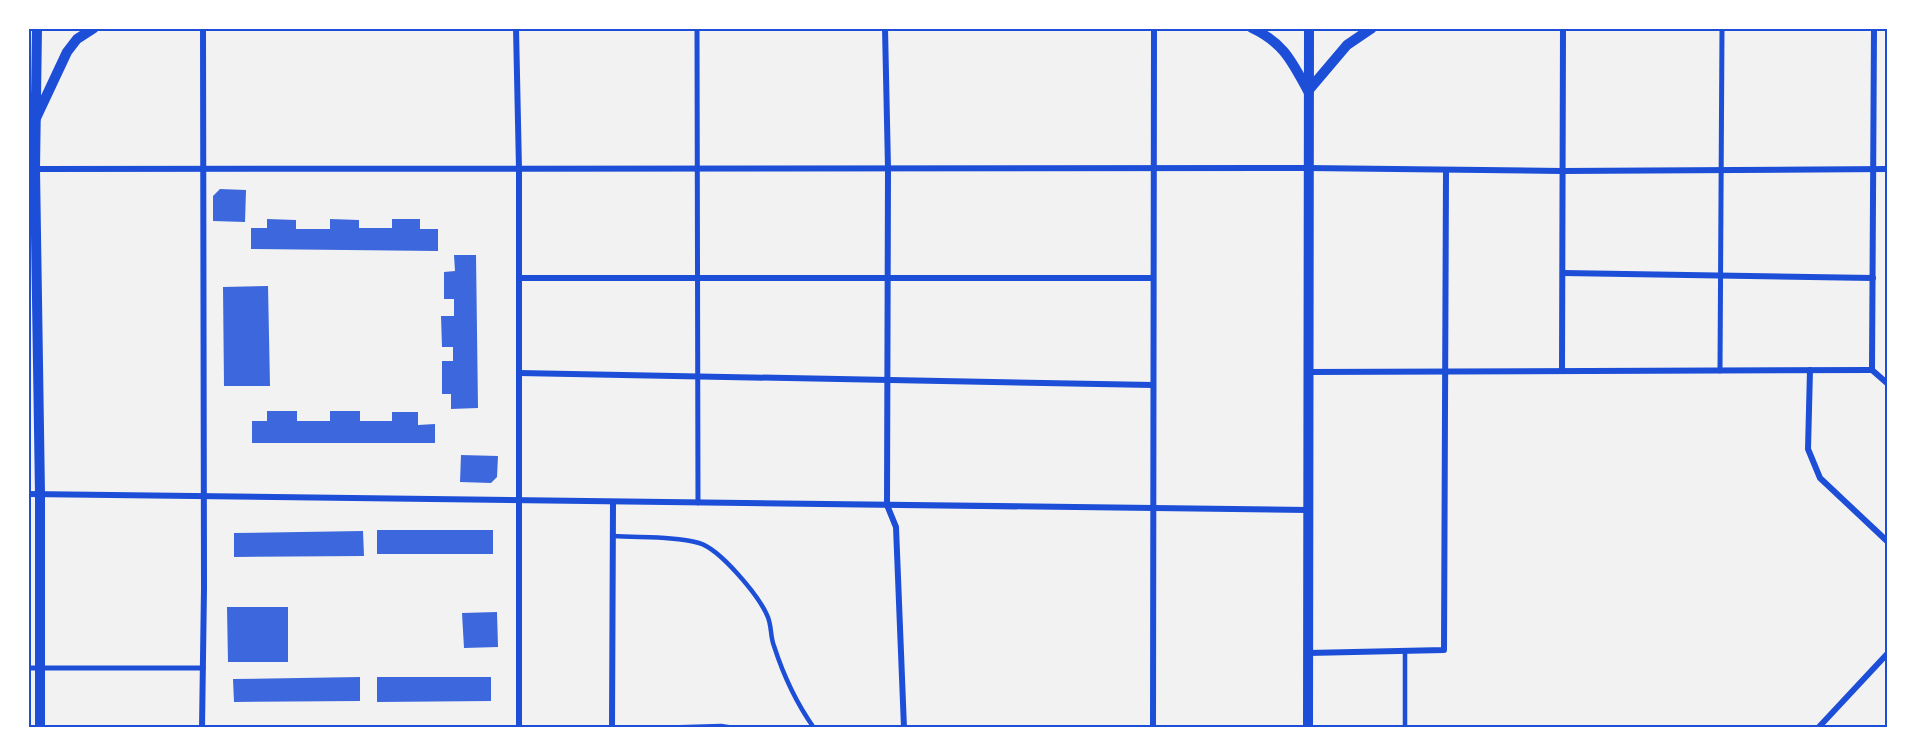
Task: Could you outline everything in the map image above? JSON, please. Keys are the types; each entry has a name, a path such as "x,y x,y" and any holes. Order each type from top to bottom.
{"street":[{"path":"37,28 34,668 40,728"},
{"path":"36,118 67,52 77,39 94,28"},
{"path":"202,728 203,28"},
{"path":"516,28 519,169 519,728"},
{"path":"697,28 698,503"},
{"path":"885,28 888,168 887,505 896,527 904,728"},
{"path":"1152,728 1154,28"},
{"path":"1252,28 1281,46 1308,91"},
{"path":"1308,728 1309,28"},
{"path":"1308,91 1347,45 1372,28"},
{"path":"1562,371 1563,28"},
{"path":"1720,371 1722,28"},
{"path":"1872,370 1874,28"},
{"path":"28,96 36,118"},
{"path":"35,169 1307,168 1446,171 1887,169"},
{"path":"1308,653 1444,650 1446,171"},
{"path":"1563,273 1873,278"},
{"path":"519,278 1154,278"},
{"path":"1810,370 1808,449 1813,464 1820,478 1887,542"},
{"path":"1308,372 1872,370 1887,384"},
{"path":"519,373 1153,385"},
{"path":"34,494 1308,510"},
{"path":"612,728 613,502"},
{"path":"1818,728 1887,653"},
{"path":"34,668 203,668"}],"lane":[{"path":"613,537 689,541 711,548 723,557 764,609 771,628 774,647 795,694 814,728"},
{"path":"1405,728 1406,651"},
{"path":"654,728 721,726 734,728"}],"building":[{"path":"220,189 246,190 245,222 213,221 213,196"},
{"path":"267,219 296,220 296,229 330,229 330,219 359,220 359,228 392,228 392,219 420,219 420,229 438,229 438,251 251,249 251,228 267,228"},
{"path":"454,255 476,255 478,408 451,409 451,394 442,394 442,361 453,361 453,347 442,347 441,316 454,316 454,299 444,299 444,272 455,271"},
{"path":"268,286 270,386 224,386 223,287"},
{"path":"267,411 297,411 297,421 330,421 330,411 360,411 360,421 392,421 392,412 418,412 418,425 435,424 435,443 252,443 252,421 267,421"},
{"path":"461,455 498,456 497,477 491,483 460,482"},
{"path":"377,530 493,530 493,554 377,554"},
{"path":"363,531 364,556 234,557 234,533"},
{"path":"227,607 288,607 288,662 228,662"},
{"path":"497,612 498,647 464,648 462,613"},
{"path":"360,677 360,701 234,702 233,679"},
{"path":"377,677 491,677 491,701 377,702"}]}
